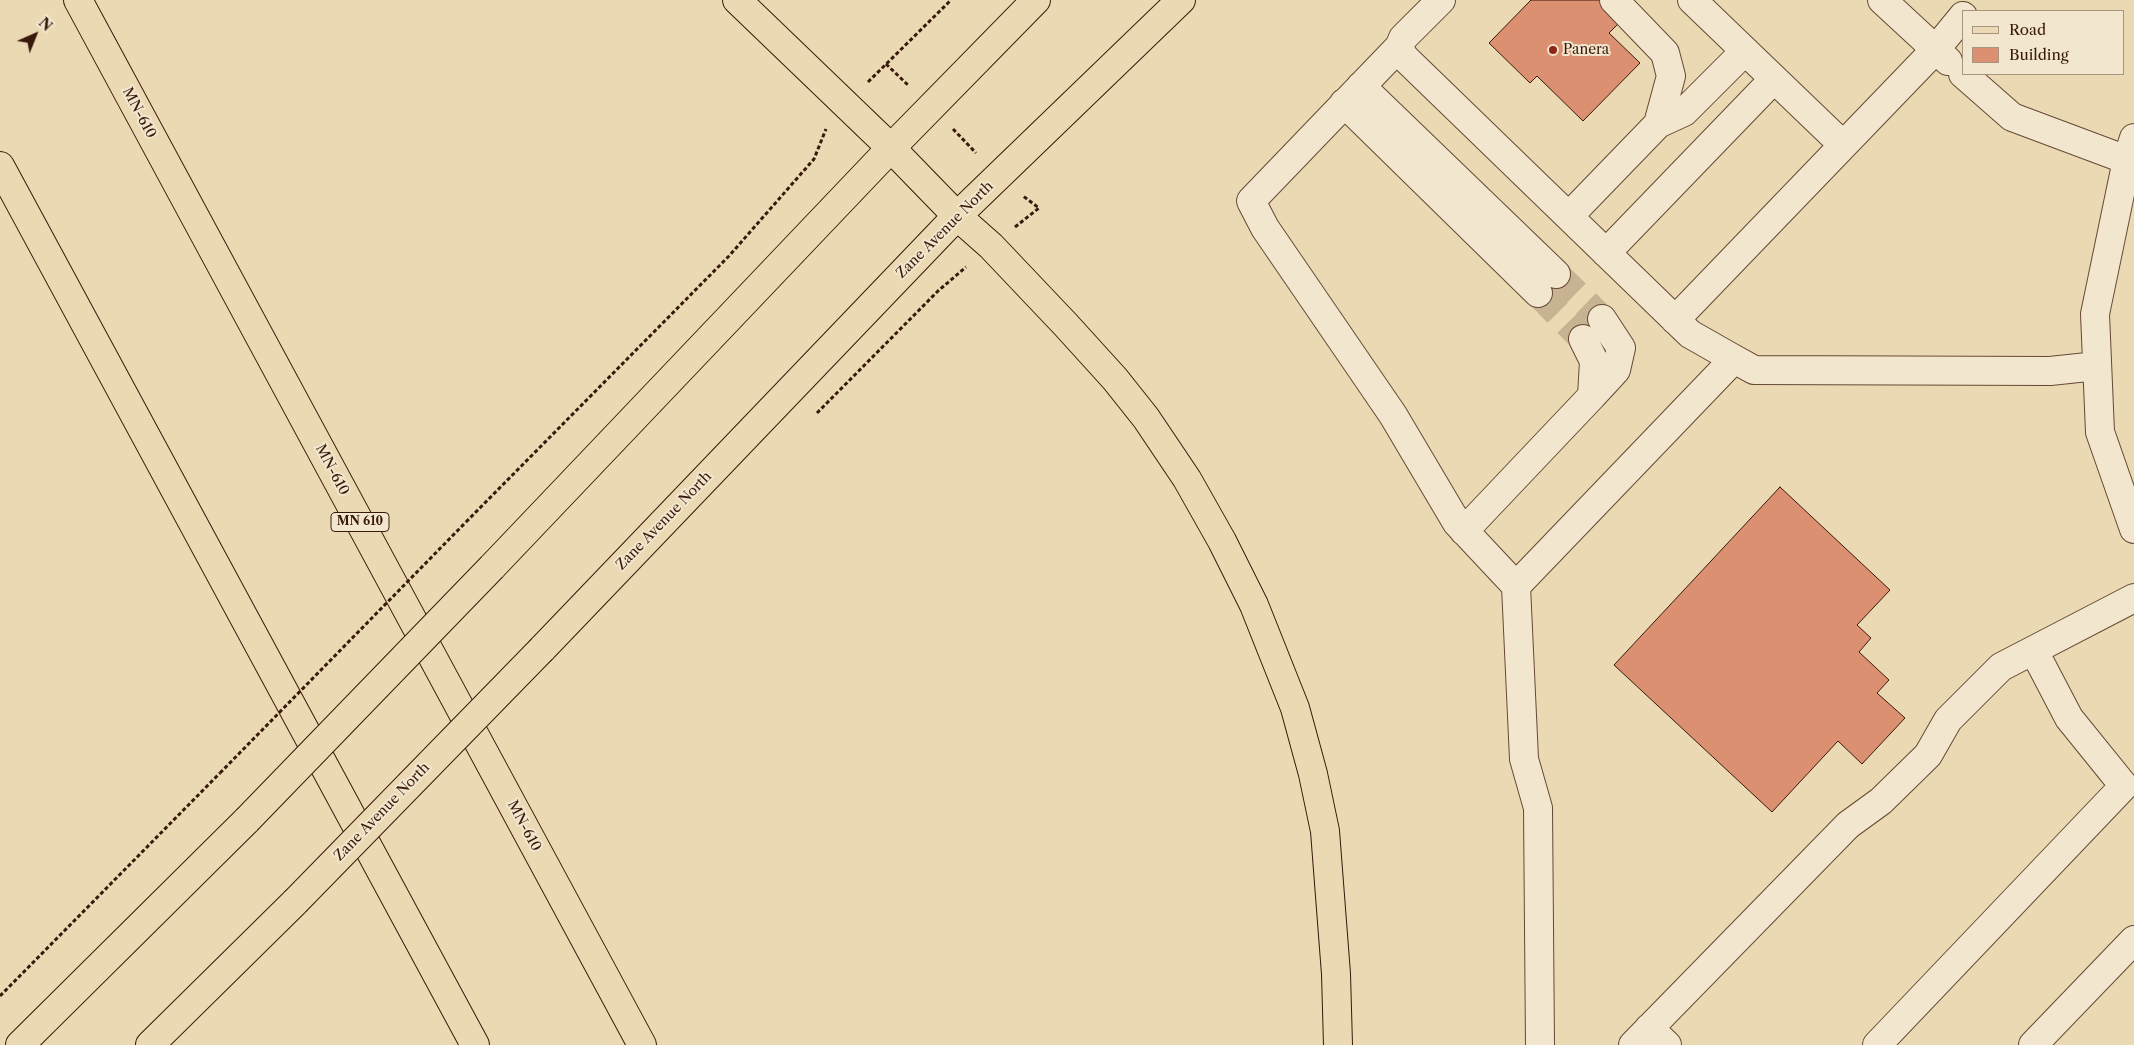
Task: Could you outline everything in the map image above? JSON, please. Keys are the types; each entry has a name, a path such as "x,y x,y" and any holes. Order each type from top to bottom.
{"main road":[{"name":"MN-610","path":"78,0 642,1045"},
{"path":"20,1045 247,820 492,567 891,148 1036,0"},
{"name":"Zane Avenue North","path":"150,1045 295,902 542,649 957,216 1181,0"},
{"path":"740,2 891,148 957,216 992,246 1115,379 1146,418 1191,487 1222,541 1254,605 1295,708 1313,774 1325,831 1336,974 1338,1045"},
{"path":"0,166 475,1045"}],"street":[{"path":"1441,0 1403,38 1399,47 1251,201 1265,228 1393,415 1457,523 1516,586 1524,759 1538,808 1540,1045"},
{"path":"1614,0 1666,53 1670,76 1658,124"},
{"path":"1692,0 1843,145"},
{"path":"1882,0 1962,73"},
{"path":"1968,10 1976,0"},
{"path":"1675,320 1936,50 1962,17"},
{"path":"1399,47 1404,57 1690,334 1754,370 2050,371 2097,366"},
{"path":"1569,216 1658,124 1684,112 1745,51"},
{"path":"1964,75 2012,116 2130,149 2094,314 2100,432 2134,529"},
{"path":"1606,253 1774,79"},
{"path":"1353,94 1547,284"},
{"path":"1464,531 1616,370 1621,348 1602,319"},
{"path":"1583,339 1594,361 1592,396"},
{"path":"1516,586 1734,359"},
{"path":"1650,1039 1848,824 1881,801 1928,755 1948,720 2001,667 2134,598"},
{"path":"1877,1045 2124,786 2069,718 2034,651"},
{"path":"2033,1045 2134,940"}],"path":[{"path":"0,996 728,256 814,159 828,125 844,104 951,0"},
{"path":"886,64 932,106 998,177 1040,208"}],"building":[{"path":"1531,0 1601,0 1622,20 1609,33 1640,63 1583,121 1537,76 1530,83 1489,43"},
{"path":"1780,487 1890,590 1857,625 1871,638 1859,652 1889,680 1877,693 1905,718 1862,764 1838,741 1772,812 1614,665"}],"tunnel":[{"path":"1556,274 1602,319"},
{"path":"1538,293 1583,339"}],"place":[{"name":"Panera","path":"1553,50"}]}
